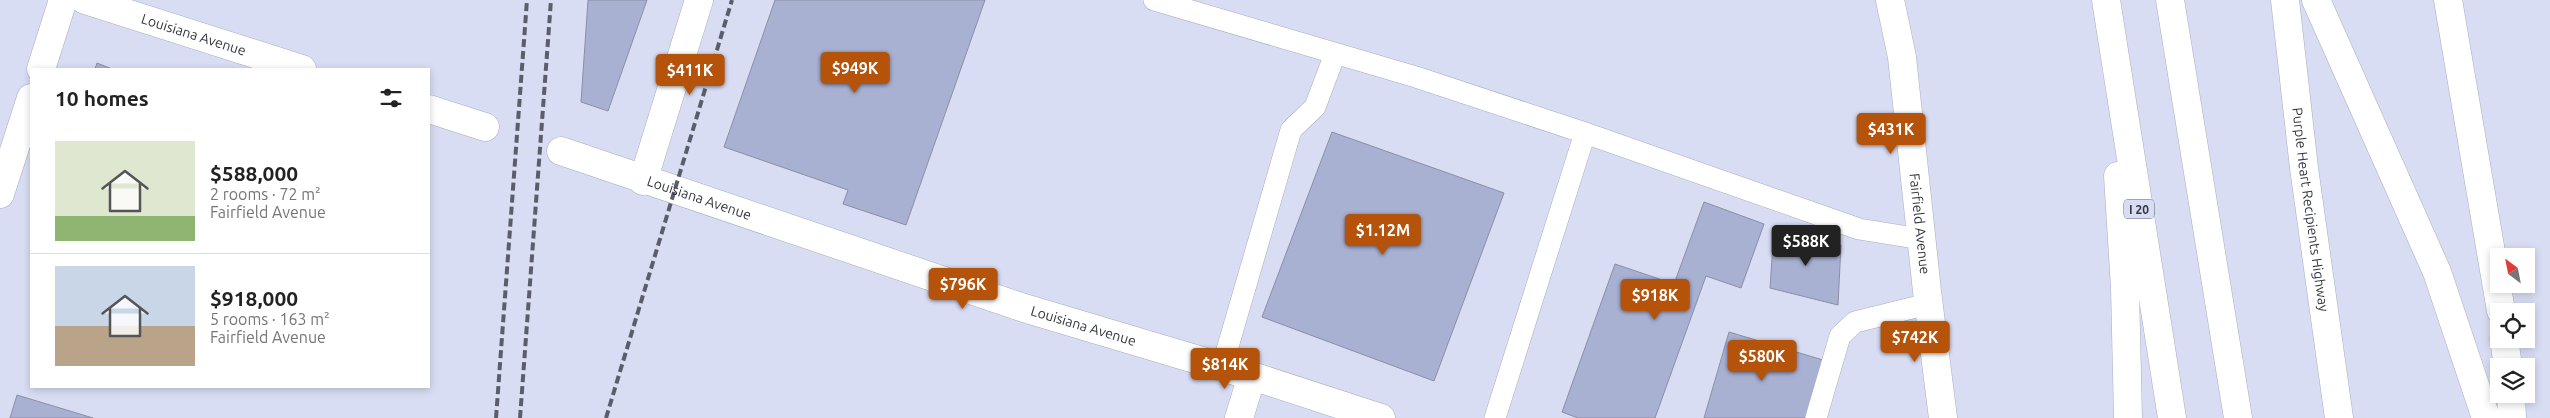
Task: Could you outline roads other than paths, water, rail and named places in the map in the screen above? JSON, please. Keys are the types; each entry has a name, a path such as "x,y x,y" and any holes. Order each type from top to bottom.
{"main road":[{"path":"40,68 63,0"},
{"name":"Louisiana Avenue","path":"85,0 299,68"},
{"path":"643,181 698,0"},
{"name":"Fairfield Avenue","path":"1890,0 1902,57 1928,304 1943,417"},
{"path":"2106,0 2125,288 2128,418"},
{"name":"I 20","path":"2106,0 2172,418"},
{"path":"2170,0 2238,418"},
{"name":"Purple Heart Recipients Highway","path":"2285,0 2304,168 2339,418"},
{"path":"2316,0 2437,272 2486,418"},
{"path":"2448,0 2500,303"},
{"path":"0,194 30,101"},
{"path":"430,109 485,127"},
{"name":"Louisiana Avenue","path":"561,151 643,181 1024,308 1252,376 1381,418"},
{"path":"1239,418 1252,376"},
{"path":"2511,403 2512,418"}],"lane":[{"path":"1154,0 1416,78 1585,133 1859,229 1921,239"},
{"path":"1222,367 1291,130 1315,107 1335,54"},
{"path":"1495,418 1585,133"},
{"path":"1816,418 1840,336 1856,322 1928,304"}],"railway":[{"path":"496,418 527,0"},
{"path":"520,418 551,0"},
{"path":"606,418 732,0"}]}
